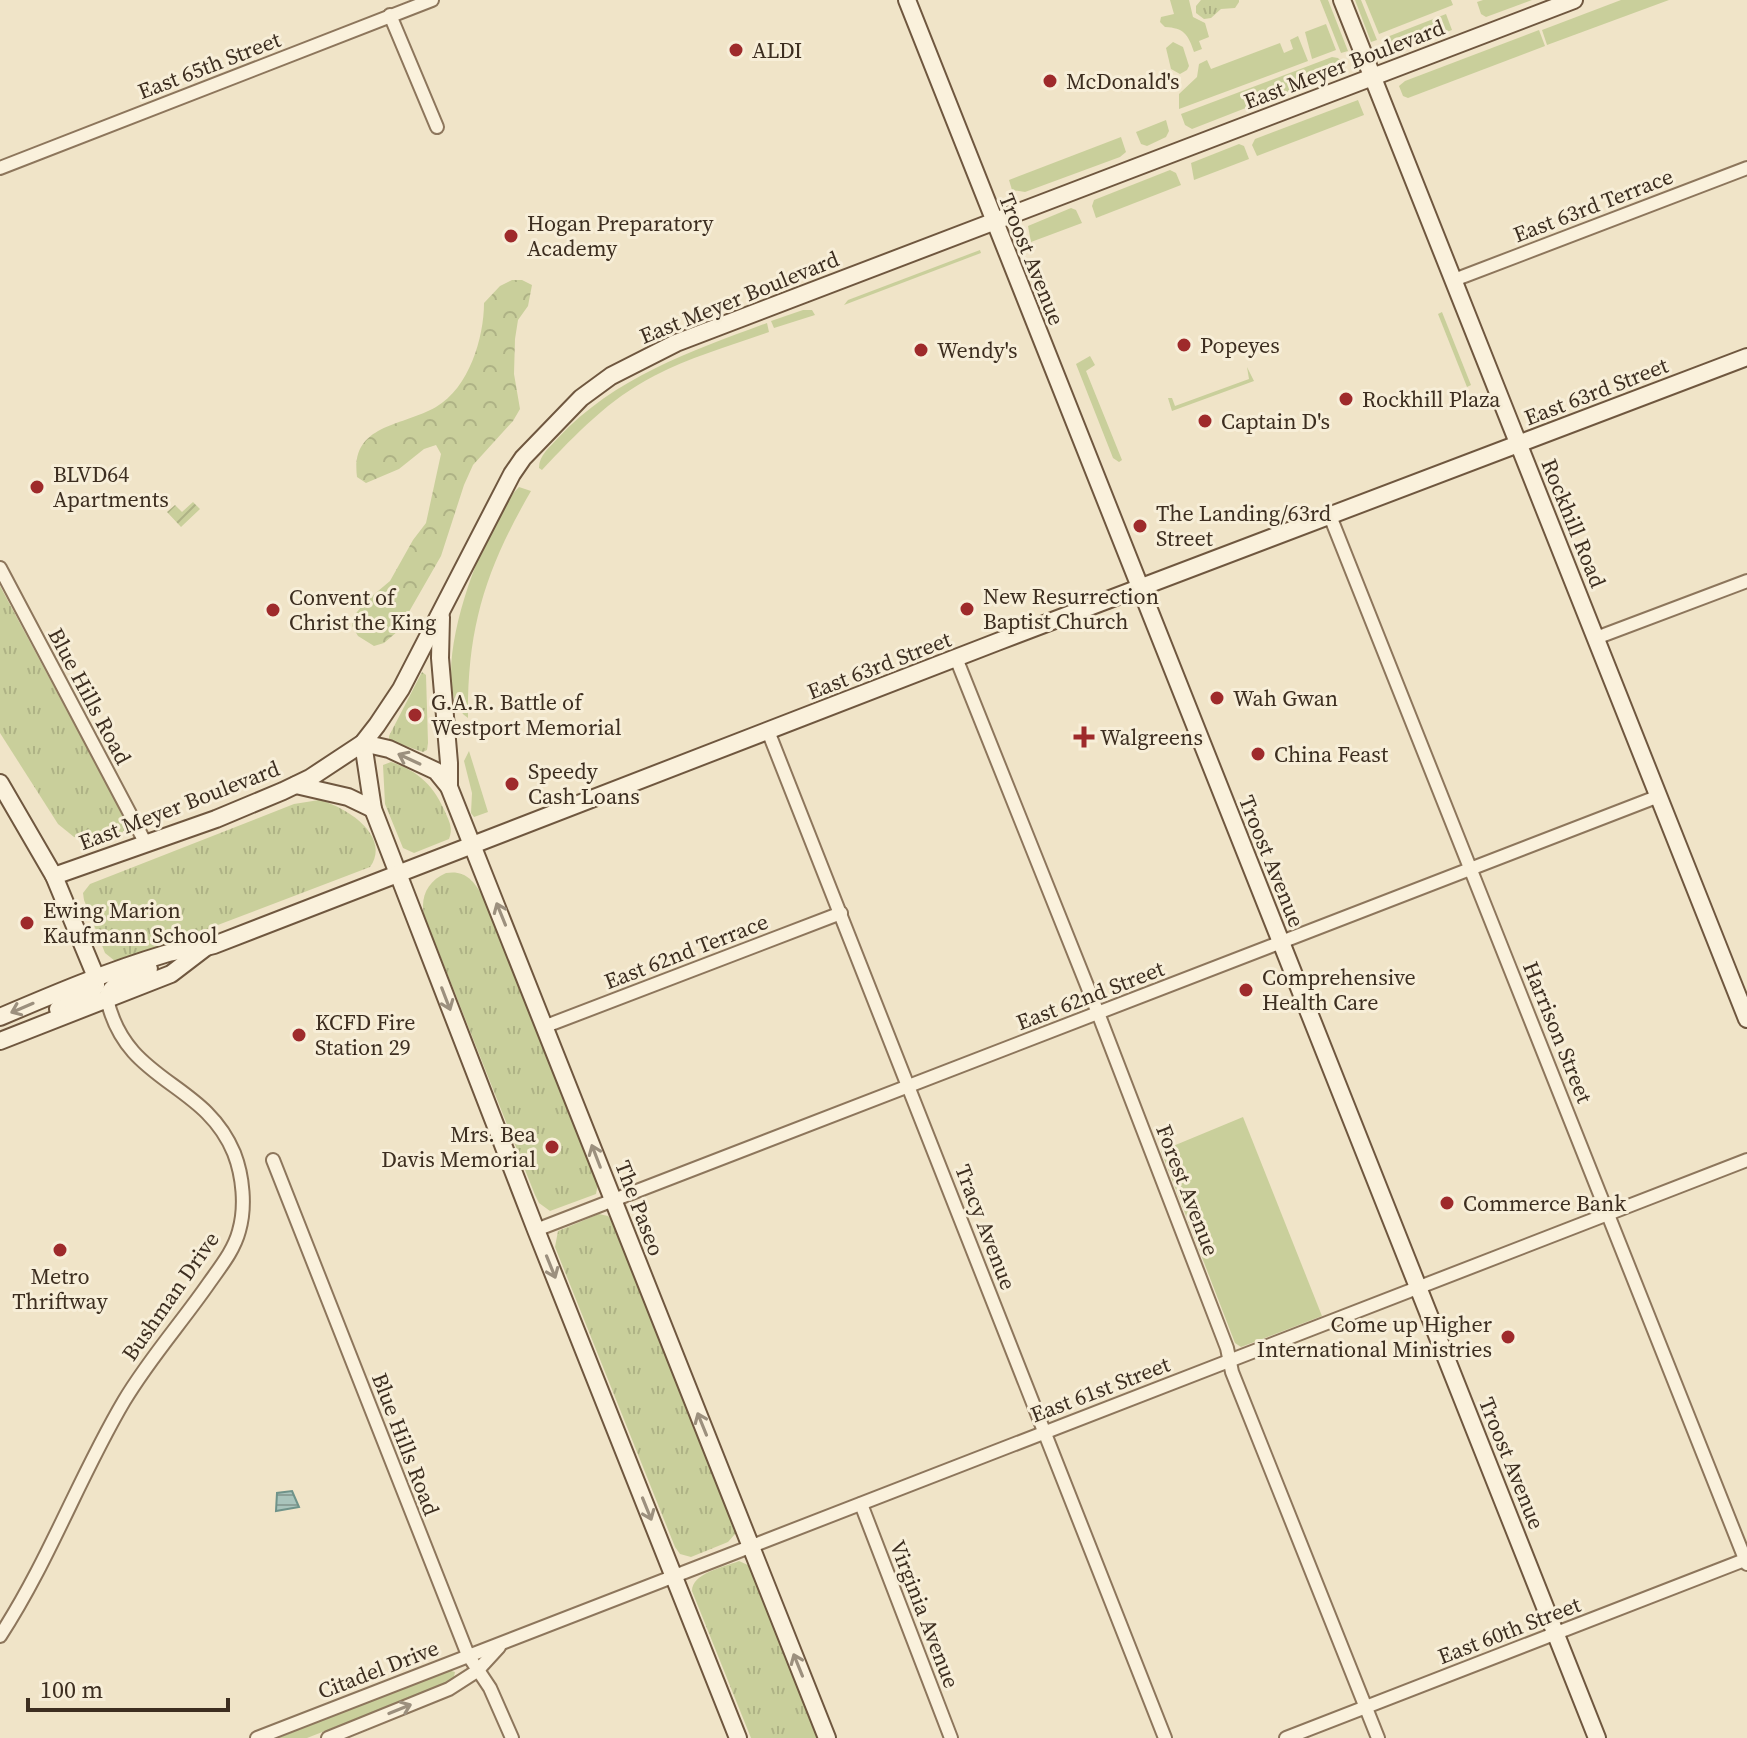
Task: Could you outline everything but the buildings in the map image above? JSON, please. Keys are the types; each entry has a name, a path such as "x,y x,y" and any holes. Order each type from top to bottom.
{"main road":[{"name":"Troost Avenue","path":"907,0 1597,1738"},
{"name":"Rockhill Road","path":"1342,0 1747,1019"},
{"name":"East Meyer Boulevard","path":"54,876 216,819 296,785 363,743 401,689 512,474 523,458 581,398 611,376 676,343 1574,0"},
{"name":"East 63rd Street","path":"0,1017 96,977 179,950 206,947 1747,357"},
{"path":"441,612 440,658 449,787"},
{"path":"363,743 373,809 738,1738"},
{"name":"The Paseo","path":"363,743 389,749 436,771 449,787 827,1738"},
{"path":"0,783 54,876 96,977 96,986 92,991 19,1033"},
{"path":"296,785 348,797 373,809"},
{"name":"East 63rd Street","path":"0,1041 171,974 206,947"},
{"path":"107,999 111,988 121,981 145,972 179,950"}],"street":[{"name":"East 65th Street","path":"0,168 432,0"},
{"path":"390,15 437,127"},
{"name":"East 63rd Terrace","path":"1454,280 1747,168"},
{"name":"Harrison Street","path":"1330,516 1746,1561"},
{"name":"Blue Hills Road","path":"0,568 145,842"},
{"path":"1596,638 1747,581"},
{"name":"Forest Avenue","path":"956,658 1098,1013 1227,1348 1229,1361 1378,1738"},
{"name":"Tracy Avenue","path":"768,731 1165,1738"},
{"name":"East 62nd Street","path":"536,1230 1659,796"},
{"name":"East 62nd Terrace","path":"546,1026 841,913"},
{"name":"Bushman Drive","path":"0,1636 46,1555 85,1471 124,1402 231,1251 242,1214 240,1174 227,1138 204,1108 138,1060 119,1033 107,999"},
{"name":"Blue Hills Road","path":"273,1160 468,1655 497,1700 512,1738"},
{"name":"East 61st Street","path":"468,1655 1747,1160"},
{"name":"Virginia Avenue","path":"861,1504 951,1738"},
{"name":"East 60th Street","path":"1286,1738 1746,1561"},
{"name":"Citadel Drive","path":"328,1738 449,1689 477,1671 503,1642"},
{"name":"Citadel Drive","path":"257,1738 468,1655"}],"green space":[{"path":"1170,0 1189,0 1193,17 1205,23 1209,37 1199,41 1202,49 1194,52 1184,33 1165,27 1160,22 1161,17 1174,14"},
{"path":"1201,0 1239,2 1235,8 1221,9 1211,18 1204,19 1196,13 1196,6"},
{"path":"1320,0 1328,0 1348,51 1341,53"},
{"path":"1355,0 1361,0 1377,40 1371,42"},
{"path":"1365,0 1451,0 1453,5 1379,34"},
{"path":"1532,0 1486,17 1481,14 1477,2"},
{"path":"1621,0 1669,0 1547,45 1542,30"},
{"path":"1446,14 1452,30 1386,54 1385,51 1389,49 1383,47 1387,37"},
{"path":"1326,24 1336,50 1312,59 1305,32"},
{"path":"1539,30 1545,46 1408,98 1403,96 1399,86 1405,81"},
{"path":"1298,36 1308,61 1179,109 1179,94 1197,77 1199,64 1207,60 1211,69 1280,43 1284,53 1293,49 1290,40"},
{"path":"1173,42 1183,47 1189,66 1180,74 1171,69 1166,48"},
{"path":"1332,57 1338,58 1342,62 1340,67 1346,69 1192,129 1185,125 1181,114"},
{"path":"1358,100 1364,115 1257,156 1252,145 1255,139"},
{"path":"1166,120 1169,131 1166,137 1147,146 1141,144 1136,132"},
{"path":"1121,137 1126,152 1120,157 1025,192 1012,190 1009,180"},
{"path":"1239,144 1244,146 1249,159 1194,180 1191,163"},
{"path":"1170,170 1176,173 1181,185 1096,218 1092,206 1094,200"},
{"path":"1071,208 1076,210 1082,223 1031,242 1028,226"},
{"path":"980,250 981,253 844,305 848,300"},
{"path":"512,280 522,280 532,285 528,306 518,320 515,339 514,374 520,409 473,465 441,556 398,631 384,643 374,646 358,636 352,626 353,617 390,581 426,523 441,454 436,445 424,449 399,469 366,483 357,477 361,447 381,430 422,414 448,399 466,375 478,346 484,303 500,286"},
{"path":"812,310 815,315 774,328 771,321"},
{"path":"1442,312 1471,385 1467,387 1438,314"},
{"path":"767,323 769,332 682,363 622,395 542,470 539,468 548,448 580,417 629,382 711,344"},
{"path":"1090,356 1095,365 1086,371 1122,460 1119,462 1113,458 1076,364"},
{"path":"1247,367 1254,381 1172,411 1168,398 1172,398 1175,406 1249,379"},
{"path":"519,487 531,491 502,547 482,600 471,655 468,718 455,700 451,673 454,639 463,602 490,532"},
{"path":"193,502 200,509 181,527 167,512 175,505 182,512"},
{"path":"0,586 126,821 127,828 115,839 100,842 74,837 58,824 0,733"},
{"path":"422,672 426,675 428,743 427,750 423,752 389,740"},
{"path":"469,751 488,812 474,817 464,761"},
{"path":"391,762 418,775 431,788 450,823 449,839 414,853 403,848 385,804 383,765"},
{"path":"319,800 352,816 370,834 375,844 375,855 370,867 123,961 115,961 105,953 84,900 83,893 90,884 294,804"},
{"path":"446,873 468,877 482,895 598,1183 596,1194 550,1211 539,1203 535,1195 424,915 423,902 427,890 434,880"},
{"path":"1243,1117 1322,1316 1241,1347 1235,1343 1161,1151"},
{"path":"599,1214 608,1216 616,1227 736,1528 736,1533 728,1542 691,1557 680,1554 675,1547 555,1247 558,1231"},
{"path":"739,1561 750,1566 819,1738 751,1738 692,1591 693,1585 703,1575"},
{"path":"448,1670 455,1672 453,1681 307,1738 278,1738"}],"water":[{"path":"292,1491 299,1507 276,1511 277,1493"}],"place":[{"name":"ALDI","path":"736,50"},
{"name":"McDonald's","path":"1050,81"},
{"name":"Hogan Preparatory Academy","path":"511,236"},
{"name":"Popeyes","path":"1184,345"},
{"name":"Wendy's","path":"921,350"},
{"name":"Rockhill Plaza","path":"1346,399"},
{"name":"Captain D's","path":"1205,421"},
{"name":"BLVD64 Apartments","path":"37,487"},
{"name":"The Landing/63rd Street","path":"1140,526"},
{"name":"New Resurrection Baptist Church","path":"967,609"},
{"name":"Convent of Christ the King","path":"273,610"},
{"name":"Wah Gwan","path":"1217,698"},
{"name":"G.A.R. Battle of Westport Memorial","path":"415,715"},
{"name":"Walgreens","path":"1084,737"},
{"name":"China Feast","path":"1258,754"},
{"name":"Speedy Cash Loans","path":"512,784"},
{"name":"Ewing Marion Kaufmann School","path":"27,923"},
{"name":"Comprehensive Health Care","path":"1246,990"},
{"name":"KCFD Fire Station 29","path":"299,1035"},
{"name":"Mrs. Bea Davis Memorial","path":"552,1147"},
{"name":"Commerce Bank","path":"1447,1203"},
{"name":"Metro Thriftway","path":"60,1250"},
{"name":"Come up Higher International Ministries","path":"1508,1337"}]}
